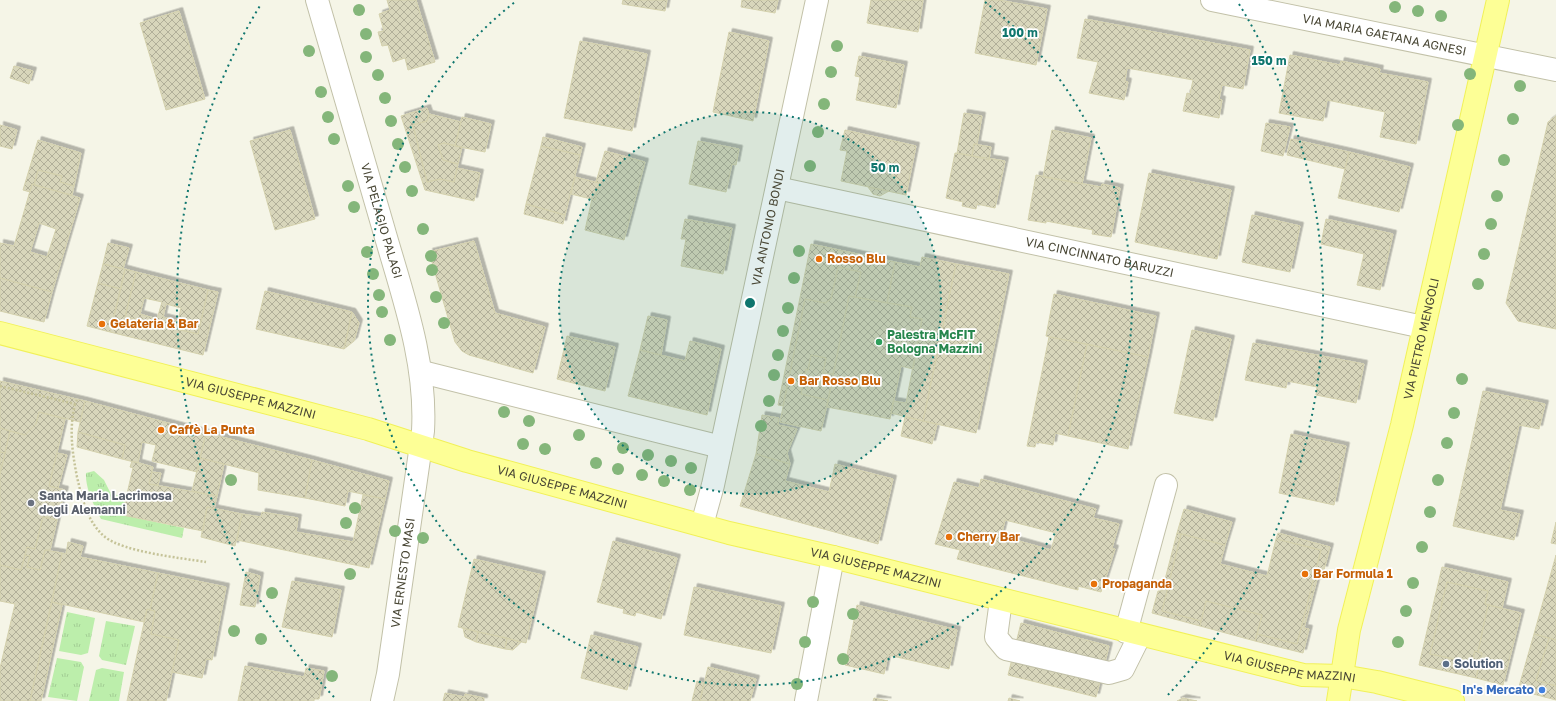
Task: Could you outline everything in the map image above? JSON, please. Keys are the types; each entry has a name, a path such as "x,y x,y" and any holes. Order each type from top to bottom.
{"main road":[{"name":"VIA PIETRO MENGOLI","path":"1338,701 1349,630 1402,425 1484,56 1498,0"},
{"name":"VIA GIUSEPPE MAZZINI","path":"0,333 354,425 421,445 467,461 702,525 1303,675 1342,676 1377,682 1454,701"}],"street":[{"name":"VIA PELAGIO PALAGI","path":"316,0 407,311 422,372 424,405 421,445"},
{"name":"VIA ANTONIO BONDI","path":"702,525 721,446 817,0"},
{"name":"VIA MARIA GAETANA AGNESI","path":"1212,0 1556,70"},
{"name":"VIA CINCINNATO BARUZZI","path":"777,188 1423,327"},
{"path":"422,372 721,446"},
{"name":"VIA ERNESTO MASI","path":"382,701 388,674 421,445"},
{"path":"1001,600 996,637 1006,649 1109,673 1122,669 1133,633 1166,485"},
{"path":"806,701 833,557"}],"path":[{"path":"0,386 75,404"},
{"path":"77,400 71,420 72,453 86,510 94,524 105,536 114,542 135,549 206,562"}],"green space":[{"path":"94,471 104,480 110,492 126,499 122,515 184,528 182,538 101,519 90,497 86,479 86,473"},
{"path":"67,612 95,618 88,653 81,655 59,651"},
{"path":"106,621 135,626 126,665 102,660 99,656"},
{"path":"57,658 81,662 84,667 77,701 48,697"},
{"path":"102,668 124,672 119,701 89,701 96,670"}],"building":[{"path":"387,0 416,0 435,62 408,70 405,58 393,62 388,45 382,46 378,32 384,31 379,14 390,10"},
{"path":"623,0 667,0 665,11 622,4"},
{"path":"742,0 778,0 775,13 741,7"},
{"path":"871,0 923,0 918,32 867,23"},
{"path":"985,0 999,0 1047,9 1036,65 975,53"},
{"path":"179,11 205,99 166,110 140,23"},
{"path":"1085,19 1250,50 1243,89 1222,85 1219,99 1222,100 1219,118 1183,111 1187,93 1190,94 1193,80 1127,68 1125,81 1128,82 1124,100 1089,93 1098,62 1077,58"},
{"path":"729,32 769,41 753,121 713,112"},
{"path":"580,41 647,54 632,131 564,118"},
{"path":"1290,55 1340,65 1341,61 1380,69 1379,73 1428,82 1416,144 1380,137 1385,112 1327,100 1323,121 1279,113"},
{"path":"859,56 904,65 896,108 856,100 860,77 855,76"},
{"path":"14,66 33,71 29,84 10,78"},
{"path":"427,108 429,114 427,121 413,125 427,182 440,179 454,182 457,168 480,173 474,201 425,190 401,116"},
{"path":"964,113 982,116 977,144 974,144 972,156 957,153"},
{"path":"429,114 461,122 455,146 444,143 438,145 443,160 458,164 454,182 440,179 427,182 413,125 427,121"},
{"path":"1556,116 1556,329 1518,321 1506,303 1548,122"},
{"path":"462,117 491,124 485,152 455,146"},
{"path":"1266,123 1290,127 1283,156 1261,151"},
{"path":"0,125 17,130 12,149 0,146"},
{"path":"290,130 315,219 275,230 250,141"},
{"path":"845,130 916,146 906,195 841,181 847,151 840,150"},
{"path":"1052,130 1091,138 1082,184 1043,177"},
{"path":"543,137 582,147 580,155 541,146"},
{"path":"1291,139 1349,152 1345,169 1287,155"},
{"path":"38,140 81,153 74,186 60,182 62,176 38,170 34,185 32,184 30,192 23,190"},
{"path":"698,141 739,149 736,165 732,164 726,192 689,184"},
{"path":"444,143 462,147 458,164 443,160 438,145"},
{"path":"974,144 991,147 989,160 972,156"},
{"path":"541,146 580,155 565,215 526,204"},
{"path":"605,151 645,162 624,240 585,230 592,199 595,200 599,183 596,182"},
{"path":"1349,152 1410,167 1399,212 1338,198"},
{"path":"955,153 1005,161 995,208 977,204 976,209 962,206 963,202 946,198"},
{"path":"38,170 62,176 60,182 74,186 72,195 34,185"},
{"path":"1149,173 1231,190 1217,259 1135,242"},
{"path":"1036,175 1101,187 1102,184 1120,188 1111,237 1092,234 1093,230 1046,221 1046,223 1028,220"},
{"path":"575,177 599,183 595,200 571,194"},
{"path":"32,184 80,198 52,292 0,278 0,243 14,246","holes":["39,223 56,229 47,257 30,252"]},
{"path":"868,187 889,191 880,196 873,194"},
{"path":"526,204 565,215 563,224 524,214"},
{"path":"1252,215 1300,226 1290,272 1242,262"},
{"path":"685,219 732,228 723,274 681,266 686,239 681,239"},
{"path":"1326,219 1393,234 1380,290 1357,285 1364,254 1321,244"},
{"path":"474,241 495,313 545,327 533,373 469,355 462,351 455,342 429,252"},
{"path":"108,243 129,248 123,269 103,264"},
{"path":"811,244 895,262 887,303 855,297 861,272 838,267 831,299 825,303 805,299 783,406 778,405"},
{"path":"922,257 956,264 923,421 891,413 893,401 906,403 922,319 910,317 912,307 887,303 895,262 920,267"},
{"path":"103,264 125,269 121,289 98,283"},
{"path":"956,264 1009,274 976,433 923,421"},
{"path":"838,267 861,272 855,297 849,296 833,374 823,373 826,358 811,355 808,370 806,369 801,394 828,400 821,431 780,422 805,299 825,303 831,299"},
{"path":"125,269 136,272 125,317 198,334 208,290 218,292 203,355 110,332"},
{"path":"136,272 208,290 198,334 125,317","holes":["144,298 162,302 157,319 140,314","166,304 181,308 178,321 163,317"]},
{"path":"0,278 52,292 44,322 0,311"},
{"path":"98,283 121,289 110,332 87,326"},
{"path":"265,291 352,312 344,349 256,329"},
{"path":"1054,294 1156,316 1148,357 1046,336"},
{"name":"Palestra McFIT Bologna Mazzini","path":"849,296 912,307 910,317 922,319 913,369 901,366 890,419 827,407"},
{"path":"352,312 359,323 354,341 344,349"},
{"path":"648,316 667,320 661,355 640,350"},
{"path":"1192,330 1231,339 1213,421 1174,413"},
{"path":"567,336 615,347 605,391 557,379"},
{"path":"1049,337 1087,344 1068,436 1055,433 1053,445 1036,442 1035,447 1027,446"},
{"path":"690,341 721,349 707,415 628,396 640,350 685,361"},
{"path":"1253,343 1364,364 1356,403 1316,395 1317,387 1287,381 1286,388 1245,380"},
{"path":"1087,344 1148,357 1128,449 1068,436"},
{"path":"811,355 826,358 823,373 833,374 828,400 801,394 806,369 808,370"},
{"path":"0,381 85,401 80,422 39,412 36,424 25,435 0,428"},
{"path":"1483,391 1545,404 1539,429 1519,425 1500,510 1520,514 1514,540 1453,526"},
{"path":"85,401 206,433 197,472 152,461 156,445 142,442 138,463 122,459 125,445 78,432"},
{"name":"Santa Maria Lacrimosa degli Alemanni","path":"39,412 65,419 49,486 65,490 57,520 43,517 35,549 27,547 21,570 0,565 0,474 10,431 25,435 36,424"},
{"path":"762,415 779,418 778,425 797,429 787,453 790,464 756,454"},
{"path":"905,417 937,424 932,444 901,436"},
{"path":"0,428 10,431 5,453 0,452"},
{"path":"78,432 125,445 122,459 77,447"},
{"path":"206,433 312,460 305,498 258,490 259,473 200,458"},
{"path":"1291,434 1346,446 1334,505 1279,493"},
{"path":"0,452 5,453 0,474"},
{"path":"57,453 67,455 58,488 49,486"},
{"path":"756,454 790,464 785,481 829,492 835,464 893,479 878,544 740,506"},
{"path":"200,458 224,464 217,496 192,491"},
{"path":"312,460 389,481 385,499 348,491 345,506 305,498"},
{"path":"132,461 153,467 149,484 217,496 214,509 207,507 203,531 122,515 133,468 130,467"},
{"path":"152,472 161,473 158,485 149,484"},
{"path":"981,479 1096,509 1093,518 1119,524 1112,548 1115,549 1101,592 1078,586 1078,590 957,559 960,550 935,544 954,482 979,488","holes":["1005,520 1056,533 1051,550 1001,536"]},
{"path":"363,495 385,499 369,568 237,540 242,514 261,517 262,512 298,518 296,532 353,542"},
{"path":"207,507 242,514 235,546 201,537"},
{"path":"1184,509 1232,522 1225,545 1177,533"},
{"path":"43,517 57,520 50,550 45,550 40,570 27,567 30,556 25,555 27,547 35,549"},
{"path":"1556,522 1556,544 1551,543"},
{"path":"1177,533 1181,534 1162,611 1201,621 1200,626 1152,613 1158,591 1162,591"},
{"path":"1278,533 1330,547 1324,570 1320,568 1304,628 1309,629 1303,653 1255,641 1257,634 1297,644 1321,550 1276,539"},
{"path":"1181,534 1225,545 1220,564 1267,576 1276,539 1321,550 1297,644 1257,634 1262,615 1206,601 1201,621 1162,611"},
{"path":"613,541 677,558 661,619 636,612 635,616 623,613 624,609 597,602"},
{"path":"68,542 83,546 80,557 158,573 150,610 147,609 144,622 52,602 62,553 66,554"},
{"path":"45,550 62,553 30,701 0,701 0,668 15,604 0,601 0,565 21,570 25,555 30,556 27,567 40,570"},
{"path":"1556,555 1556,640 1534,634"},
{"path":"474,559 542,575 526,643 458,627"},
{"path":"1442,567 1508,582 1502,608 1485,604 1488,591 1447,582 1430,654 1455,659 1454,663 1471,667 1475,651 1482,653 1476,678 1419,665"},
{"path":"246,572 260,576 255,607 240,605"},
{"path":"158,573 226,587 212,660 206,659 202,678 172,672 179,640 151,634 155,611 150,610"},
{"path":"292,581 341,590 332,637 282,627"},
{"path":"1447,582 1488,591 1485,604 1488,605 1478,652 1475,651 1471,667 1454,663 1455,659 1430,654"},
{"path":"694,587 781,606 771,653 684,635"},
{"path":"1206,601 1262,615 1255,641 1200,626"},
{"path":"52,602 62,605 41,701 30,701"},
{"path":"857,605 957,630 949,669 888,655 884,674 845,665"},
{"path":"1488,605 1521,613 1503,685 1476,678 1482,653 1478,652"},
{"path":"147,609 155,611 151,634 179,640 166,701 127,701"},
{"path":"1021,623 1109,646 1096,697 1008,675"},
{"path":"463,628 478,632 476,642 465,637"},
{"path":"478,632 507,638 505,649 476,642"},
{"path":"1534,634 1549,638 1536,680 1556,686 1556,700 1518,690"},
{"path":"591,635 638,647 627,690 581,678"},
{"path":"507,638 521,642 513,650 505,649"},
{"path":"1549,638 1556,640 1556,686 1536,680"},
{"path":"245,666 304,677 306,668 324,671 319,699 314,699 314,701 238,701"},
{"path":"708,667 756,679 750,701 700,701"},
{"path":"697,681 704,683 700,701 692,701"},
{"path":"445,693 465,697 465,694 484,698 484,701 443,701"},
{"path":"874,698 888,701 873,701"},
{"path":"1009,698 1020,701 1008,701"},
{"path":"1183,698 1197,701 1177,701"}],"place":[{"name":"Rosso Blu","path":"819,259"},
{"name":"Gelateria & Bar","path":"102,324"},
{"name":"Palestra McFIT Bologna Mazzini","path":"879,342"},
{"name":"Bar Rosso Blu","path":"791,381"},
{"name":"Caffè La Punta","path":"161,430"},
{"name":"Santa Maria Lacrimosa degli Alemanni","path":"31,503"},
{"name":"Cherry Bar","path":"949,537"},
{"name":"Bar Formula 1","path":"1305,574"},
{"name":"Propaganda","path":"1094,584"},
{"name":"Solution","path":"1446,664"},
{"name":"In's Mercato","path":"1542,690"}]}
